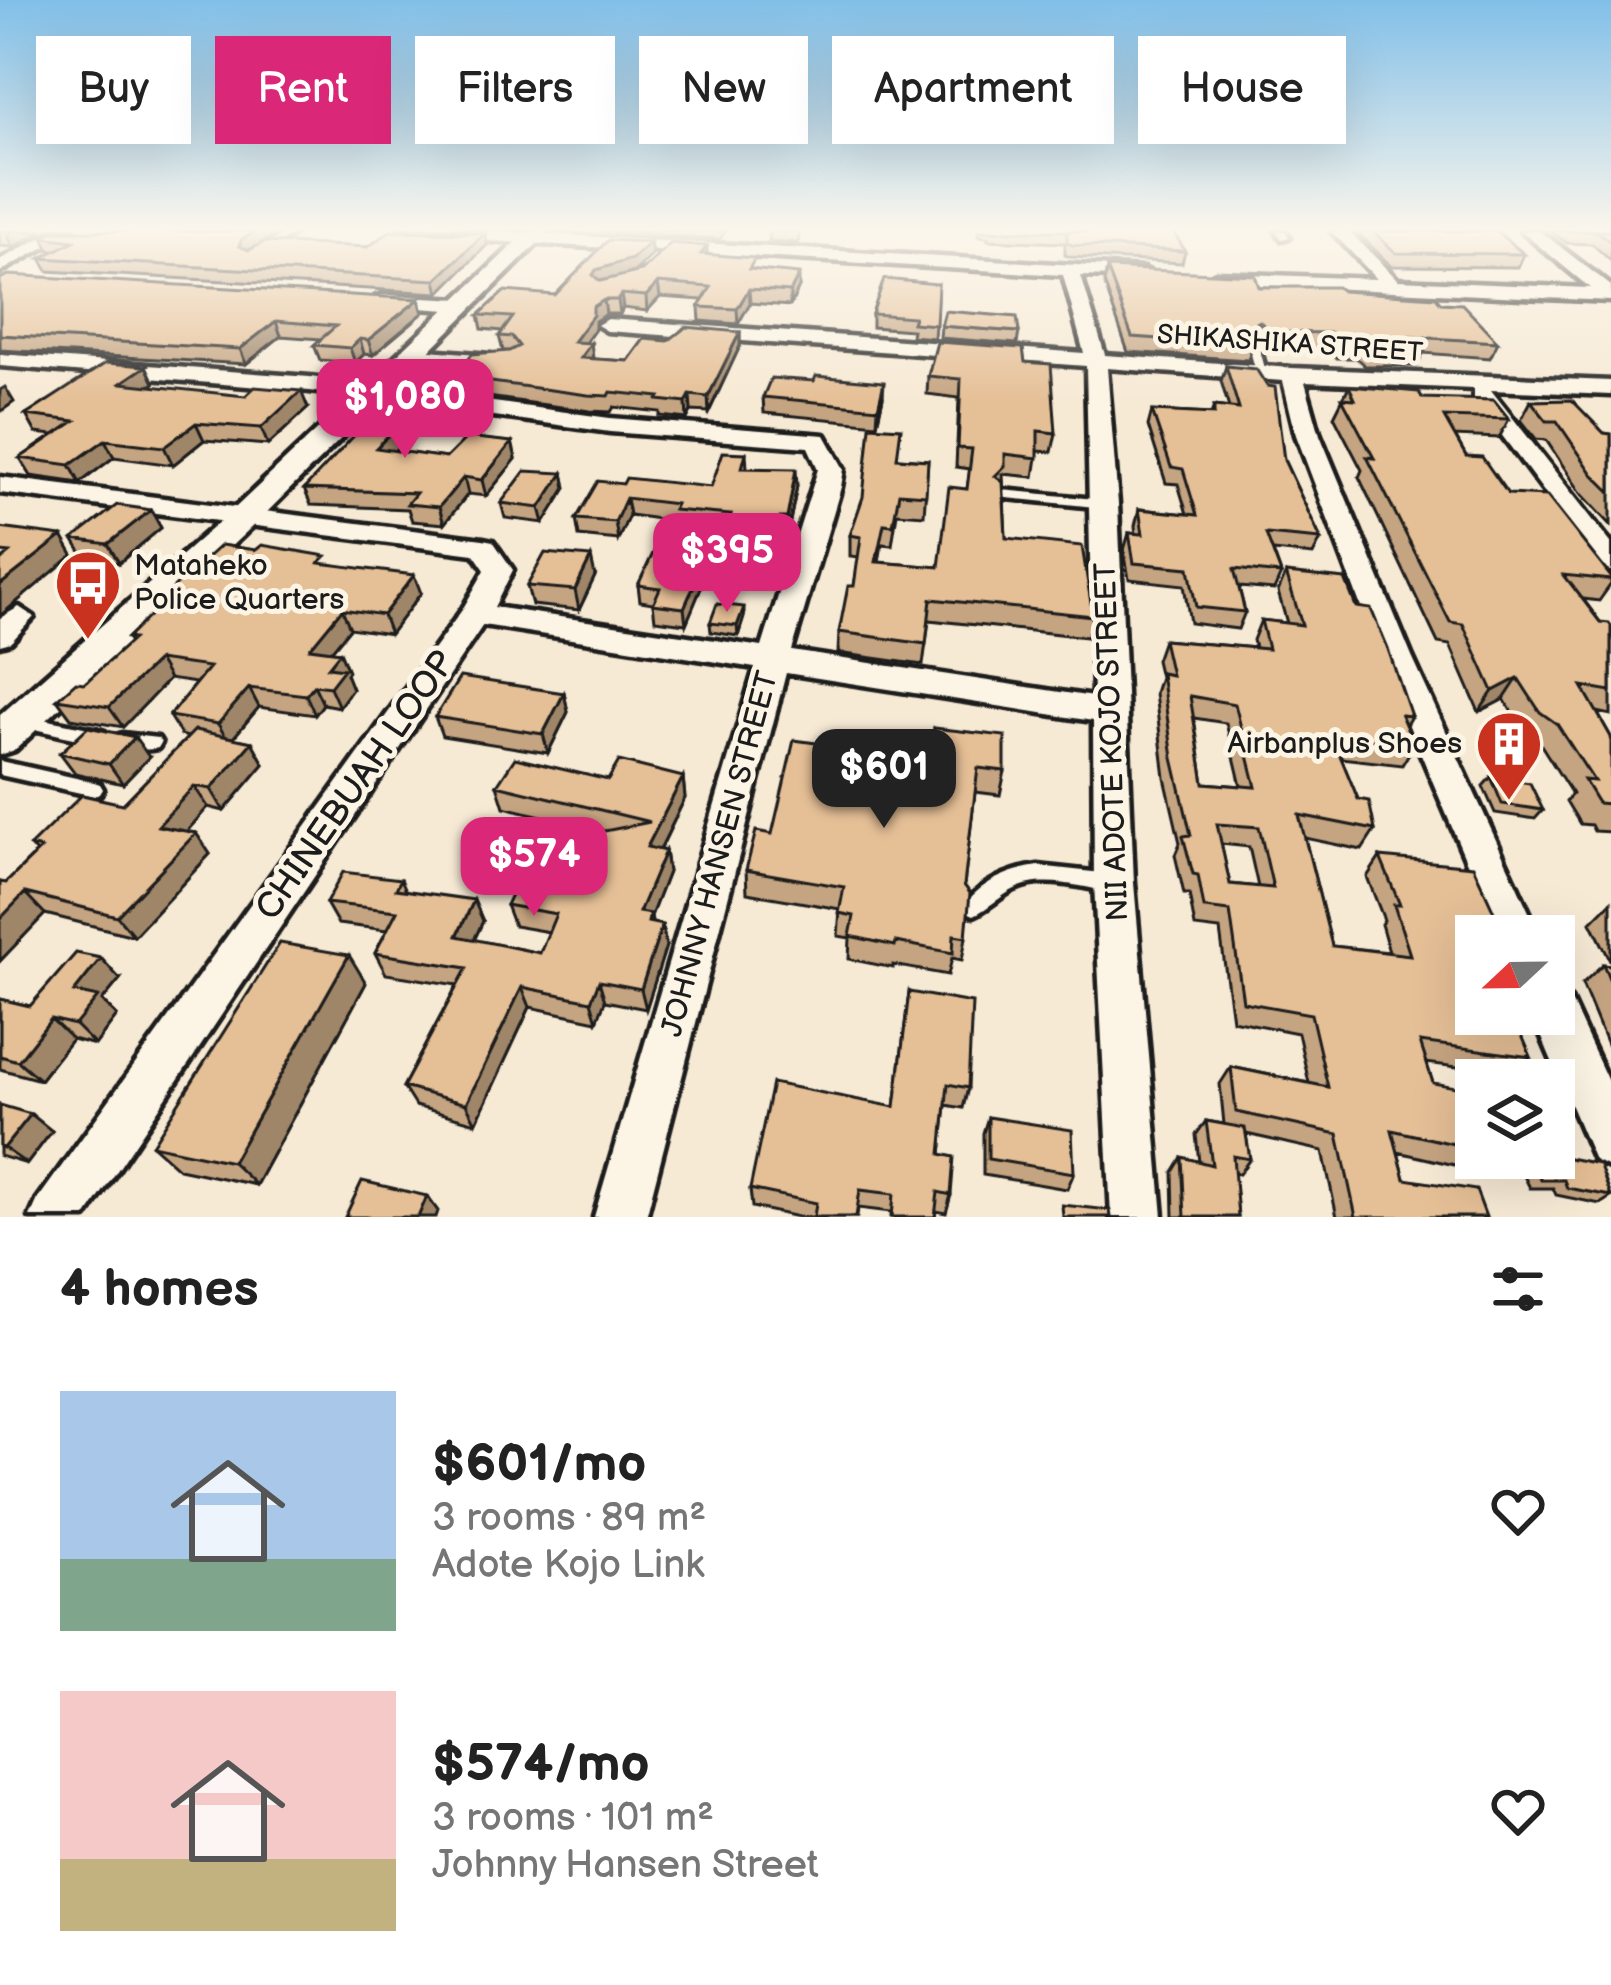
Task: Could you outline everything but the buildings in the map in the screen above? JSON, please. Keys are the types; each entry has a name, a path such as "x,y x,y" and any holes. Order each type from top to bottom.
{"street":[{"path":"10,730 247,514 480,288"},
{"name":"NII ADOTE KOJO STREET","path":"1076,288 1096,359 1106,504 1114,884 1137,1217"},
{"path":"1461,288 1611,294"},
{"path":"350,299 462,305"},
{"name":"SHIKASHIKA STREET","path":"608,326 1096,359 1166,358 1292,375 1611,388"},
{"path":"0,360 216,375 372,395"},
{"path":"1292,375 1308,435 1396,657 1510,915"},
{"path":"1475,383 1609,558"},
{"name":"JOHNNY HANSEN STREET","path":"372,395 610,425 817,440 831,469 620,1217"},
{"path":"0,485 247,514"},
{"name":"CHINEBUAH LOOP","path":"56,1217 475,614 499,570 483,547 247,514"},
{"path":"475,614 1107,711"},
{"path":"1563,1035 1611,1143"}],"lane":[{"path":"1253,343 1261,372"},
{"path":"416,352 513,359"},
{"path":"1003,494 1106,504"},
{"path":"10,730 84,731 106,741 152,743"},
{"path":"0,768 94,789"},
{"path":"974,906 999,884 1025,873 1114,884"}],"place":[{"name":"Mataheko Police Quarters","path":"88,642"},
{"name":"Airbanplus Shoes","path":"1509,803"}]}
